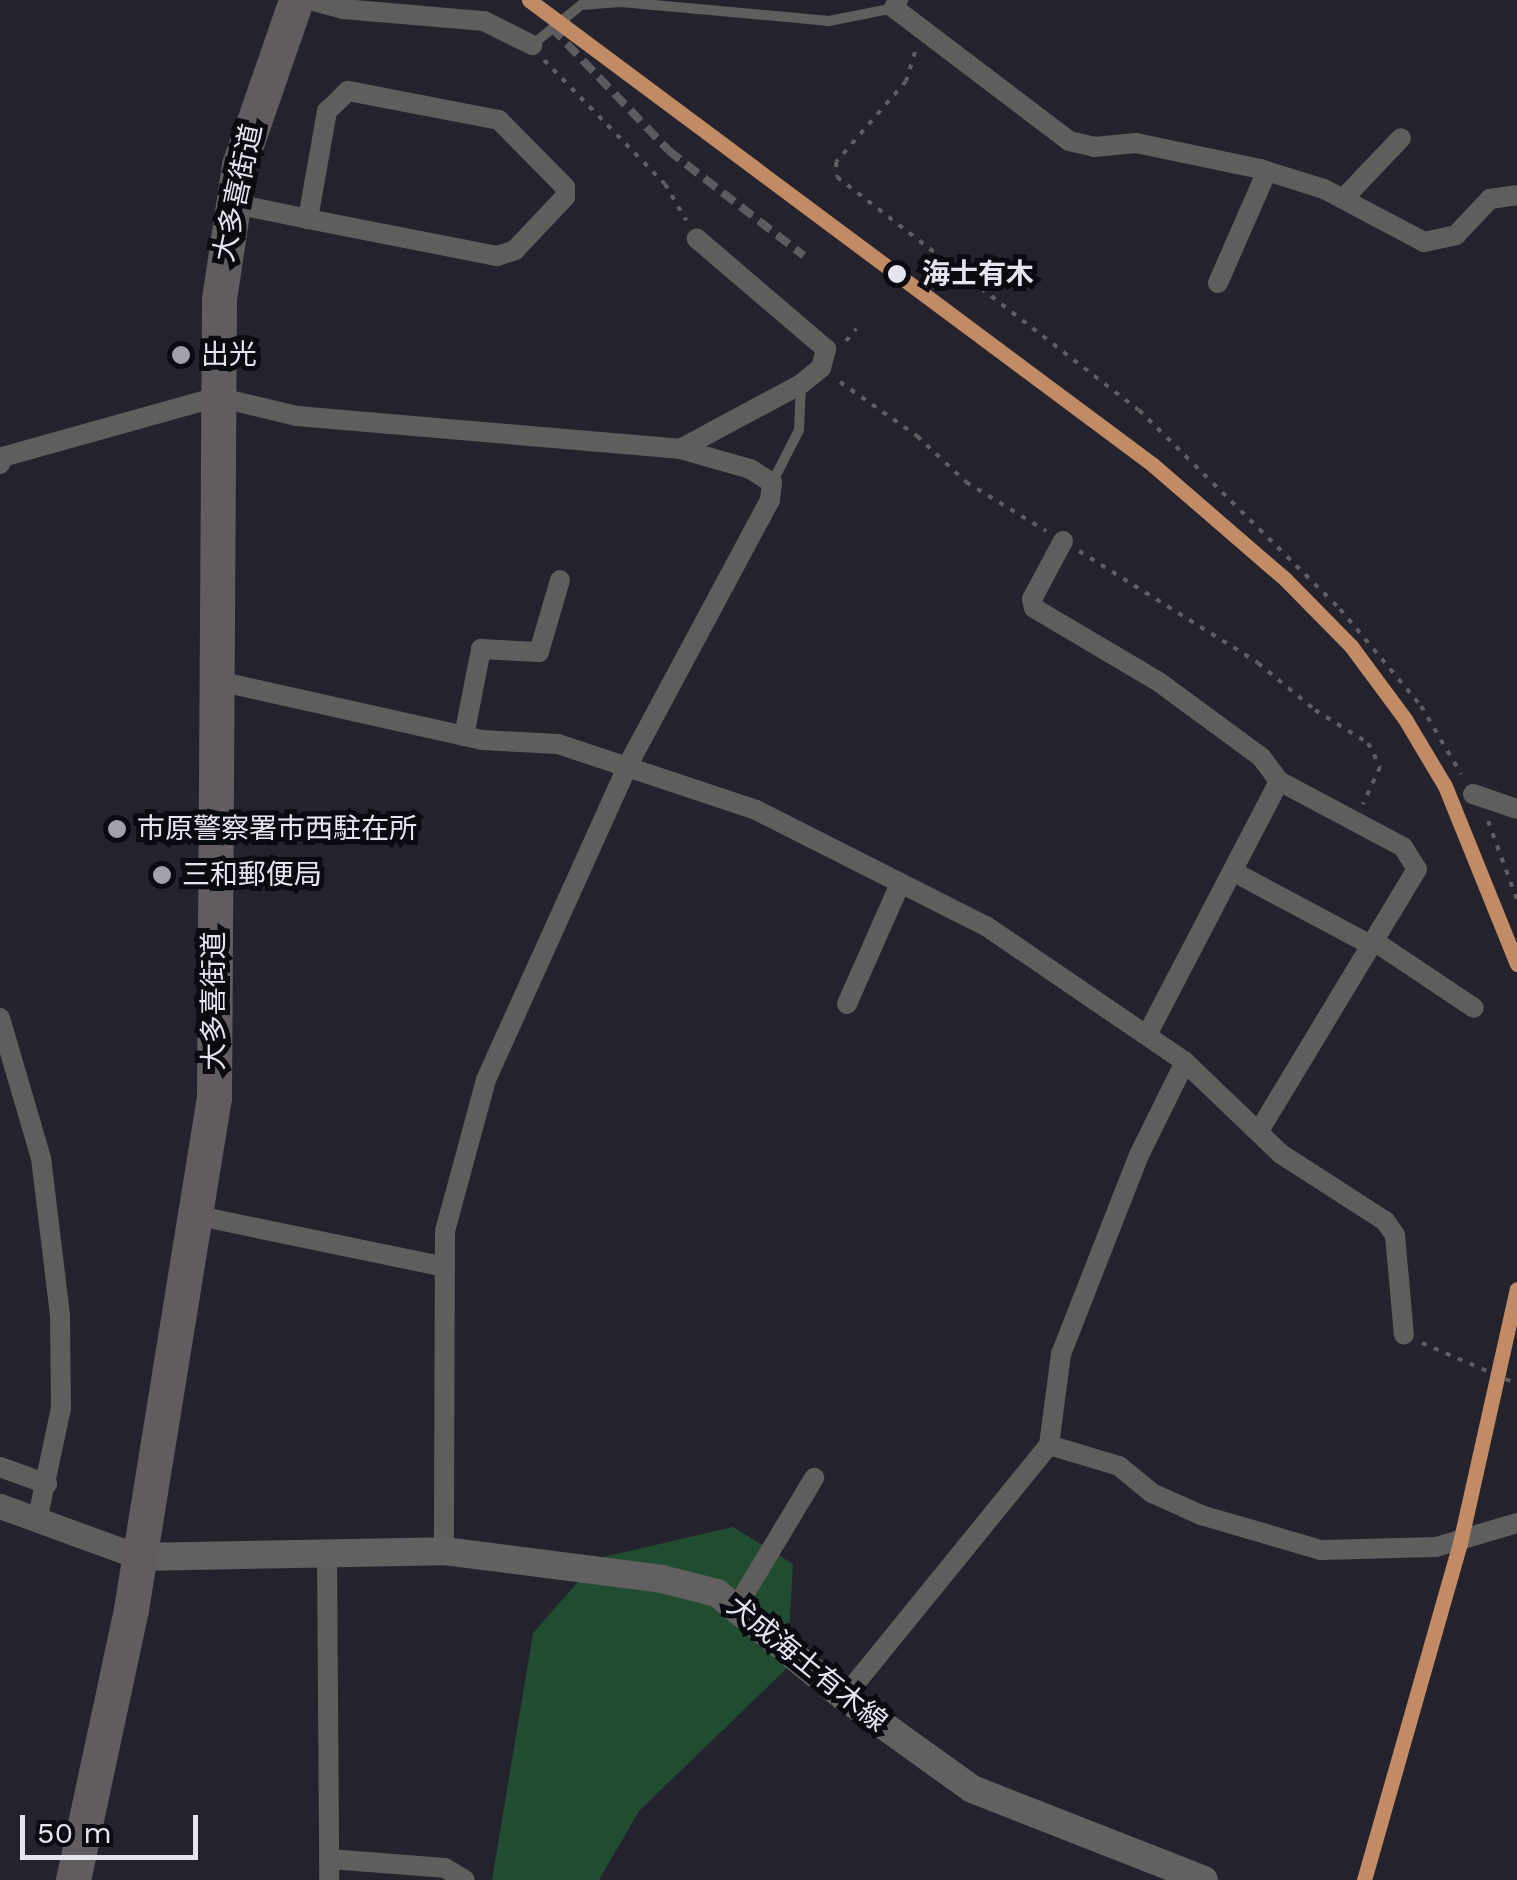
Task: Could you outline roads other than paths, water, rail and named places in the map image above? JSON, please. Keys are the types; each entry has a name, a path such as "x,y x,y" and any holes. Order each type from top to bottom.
{"highway":[{"name":"大多喜街道","path":"74,1880 139,1557 214,1096 219,299 231,203 252,116 296,0"}],"main road":[{"name":"犬成海士有木線","path":"139,1557 444,1551 662,1579 717,1593 844,1697 972,1790 1204,1880"}],"street":[{"path":"310,0 343,9 484,22 532,45"},
{"path":"896,4 922,29 1069,142 1094,147 1136,142 1267,172 1344,199 1424,242 1456,235 1490,199 1517,194"},
{"path":"231,203 308,219 497,256 516,250 565,197 566,187 499,120 348,91 328,110 308,219"},
{"path":"1344,199 1401,138"},
{"path":"1218,283 1267,172"},
{"path":"680,450 801,384 821,368 826,349 697,239"},
{"path":"0,464 2,457 217,397 298,416 680,450 750,469 772,483 770,500 629,763 486,1080 445,1231 444,1551"},
{"path":"1063,541 1032,599 1034,608 1160,682 1261,756 1279,781 1403,848 1417,869 1259,1131"},
{"path":"464,736 481,649 539,652 560,580"},
{"path":"214,680 464,736 558,744 629,763 811,834 986,926 1148,1035 1324,1184 1385,1221 1395,1235 1404,1336"},
{"path":"1148,1035 1279,781"},
{"path":"1473,794 1517,809"},
{"path":"1234,872 1372,943 1474,1008"},
{"path":"847,1004 900,884"},
{"path":"0,1018 41,1158 56,1266 61,1408 38,1521"},
{"path":"844,1697 1049,1445 1061,1354 1139,1154 1184,1062"},
{"path":"194,1215 445,1267"},
{"path":"1049,1445 1119,1466 1152,1492 1202,1516 1321,1550 1436,1548 1517,1522"},
{"path":"0,1467 47,1484"},
{"path":"736,1608 814,1478"},
{"path":"0,1506 139,1557"},
{"path":"326,1552 329,1870 445,1868 465,1880"}],"lane":[{"path":"532,45 581,5 621,2 829,22 896,4"},
{"path":"772,483 799,430 801,384"}],"railway":[{"path":"551,27 668,150 804,256"}],"place":[{"name":"海士有木","path":"897,274"},
{"name":"出光","path":"181,355"},
{"name":"市原警察署市西駐在所","path":"117,829"},
{"name":"三和郵便局","path":"162,875"}]}
